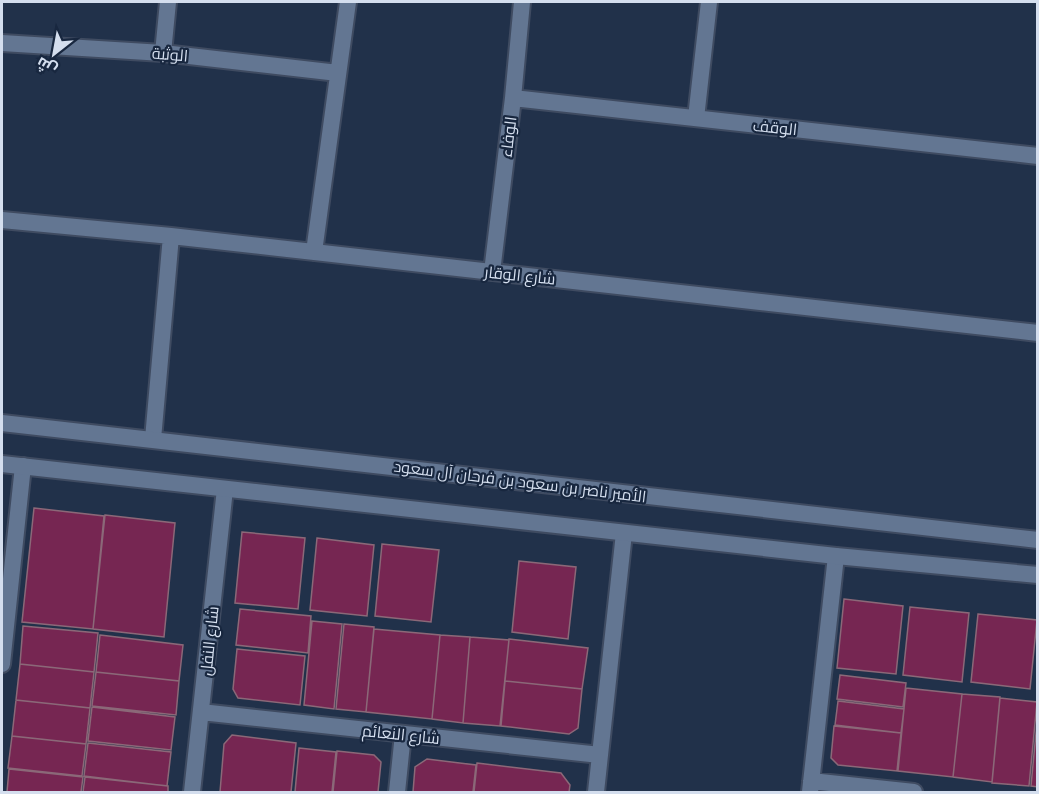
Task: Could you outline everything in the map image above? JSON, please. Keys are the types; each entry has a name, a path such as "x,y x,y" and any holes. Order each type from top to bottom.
{"street":[{"path":"164,53 168,2"},
{"path":"314,252 348,2"},
{"name":"الوفاء","path":"492,272 522,2"},
{"path":"696,118 709,2"},
{"name":"الوثبة","path":"2,43 164,53 338,73"},
{"name":"الوقف","path":"513,98 1038,156"},
{"name":"شارع الوقار","path":"2,220 171,236 1038,333"},
{"path":"153,439 171,236"},
{"name":"الأمير ناصر بن سعود بن فرحان آل سعود","path":"2,423 1038,540"},
{"path":"2,464 836,556 1038,575"},
{"path":"2,664 23,466"},
{"name":"شارع النفل","path":"192,792 225,489"},
{"path":"596,792 624,533"},
{"path":"836,556 810,787 914,792"},
{"name":"شارع النعائم","path":"201,712 600,755"},
{"path":"397,792 403,734"}],"building":[{"path":"34,508 104,516 93,629 22,622"},
{"path":"105,515 175,523 164,637 93,629"},
{"path":"242,532 305,538 298,609 235,603"},
{"path":"317,538 374,545 367,616 310,610"},
{"path":"382,544 439,550 431,622 375,616"},
{"path":"519,561 576,567 568,639 512,632"},
{"path":"844,599 903,606 896,674 837,668"},
{"path":"910,607 969,613 962,682 903,675"},
{"path":"240,609 311,616 308,653 236,645"},
{"path":"978,614 1037,620 1030,689 971,682"},
{"path":"312,621 342,624 334,709 304,705"},
{"path":"344,624 374,627 366,712 336,709"},
{"path":"23,626 98,633 94,672 20,664"},
{"path":"374,629 440,635 432,719 366,712"},
{"path":"100,635 183,645 179,681 96,672"},
{"path":"440,635 470,637 463,723 432,719"},
{"path":"470,637 509,640 500,726 463,723"},
{"path":"509,639 588,648 582,689 505,681"},
{"path":"237,649 305,656 300,705 238,698 233,689"},
{"path":"20,664 94,672 90,708 16,700"},
{"path":"96,672 179,681 176,715 92,706"},
{"path":"840,675 906,683 903,707 837,699"},
{"path":"505,681 582,689 578,728 569,734 501,726"},
{"path":"906,688 962,694 953,777 898,771"},
{"path":"962,694 1000,697 992,782 953,777"},
{"path":"1000,698 1037,702 1029,786 992,783"},
{"path":"16,700 90,708 86,744 12,736"},
{"path":"838,701 904,709 901,733 835,725"},
{"path":"92,707 175,717 171,750 88,741"},
{"path":"1038,712 1038,787 1031,786"},
{"path":"834,726 901,733 897,771 838,765 831,758"},
{"path":"232,735 296,743 291,792 220,792 224,744"},
{"path":"12,736 86,744 82,776 8,768"},
{"path":"88,743 171,752 167,786 84,776"},
{"path":"299,748 336,752 332,792 295,792"},
{"path":"337,751 374,755 381,762 378,792 333,792"},
{"path":"427,759 476,765 473,792 413,792 415,767"},
{"path":"477,763 561,773 570,785 569,792 474,792"},
{"path":"9,769 83,777 81,792 7,792"},
{"path":"85,777 168,786 168,792 83,792"}]}
